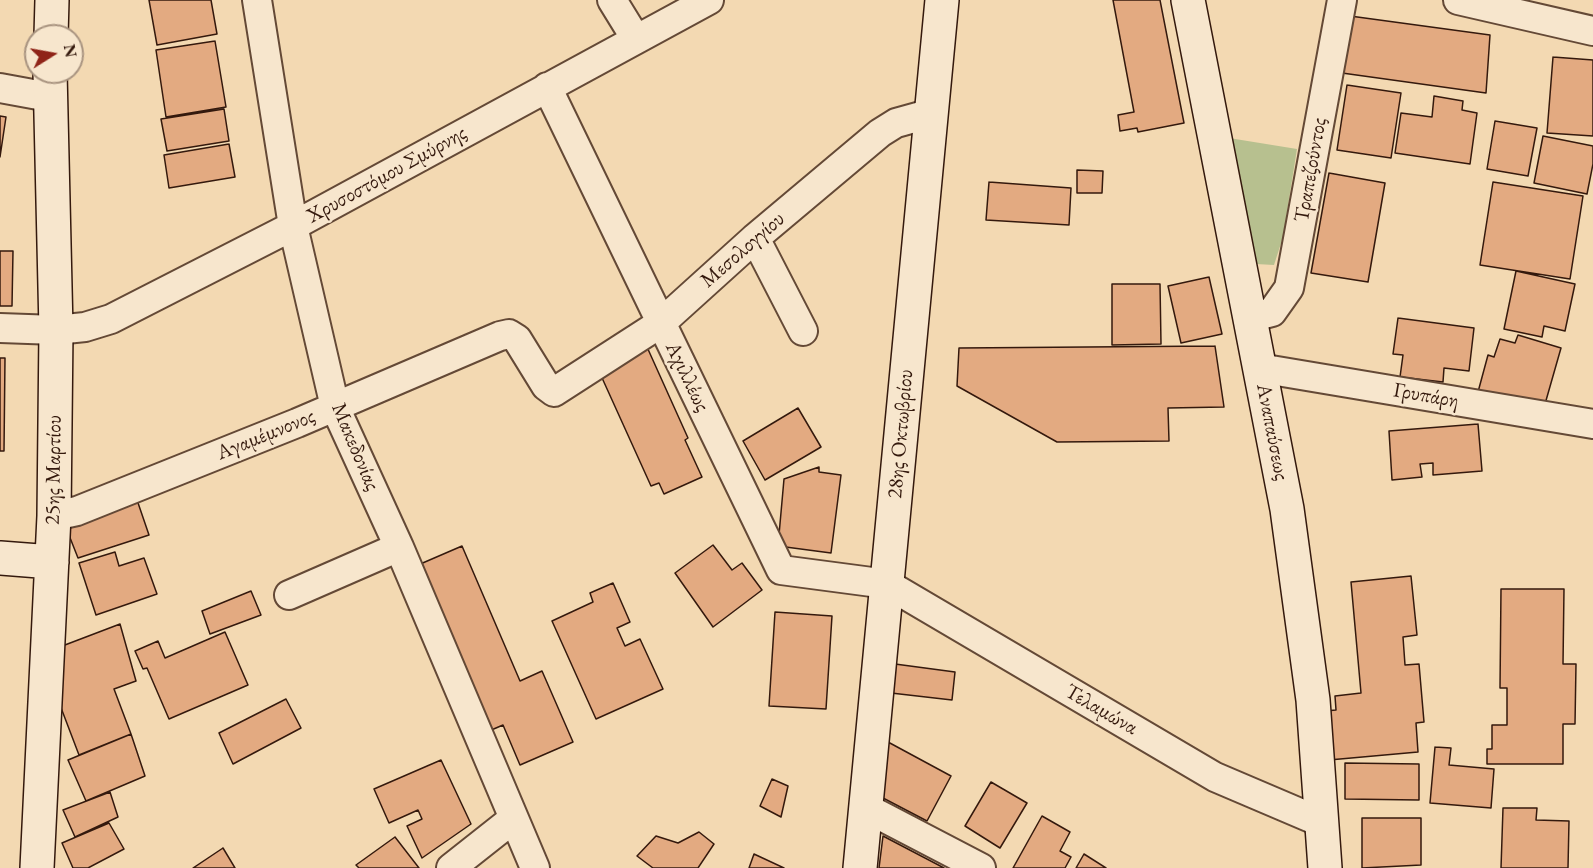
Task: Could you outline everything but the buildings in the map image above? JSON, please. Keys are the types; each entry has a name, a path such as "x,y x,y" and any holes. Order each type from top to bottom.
{"street":[{"path":"51,24 52,0"},
{"name":"Μακεδονίας","path":"257,0 293,226 335,407 399,547 535,868"},
{"path":"612,0 636,39"},
{"name":"Χρυσοστόμου Σμύρνης","path":"0,328 56,330 85,327 111,319 293,226 709,0"},
{"name":"28ης Οκτωβρίου","path":"860,868 942,0"},
{"name":"Αναπαύσεως","path":"1188,0 1290,532 1313,700 1325,868"},
{"name":"Τραπεζούντος","path":"1250,318 1272,312 1289,288 1342,0"},
{"path":"1458,0 1593,31"},
{"path":"0,88 49,85"},
{"name":"25ης Μαρτίου","path":"38,868 54,516 56,330 49,85"},
{"name":"Αχιλλέως","path":"547,87 781,570 887,584"},
{"name":"Μεσολογγίου","path":"509,334 517,339 546,386 554,392 661,323 754,238 880,133 896,123 932,113"},
{"path":"754,238 802,331"},
{"name":"Αγαμέμνονος","path":"54,516 76,511 509,334"},
{"name":"Γρυπάρη","path":"1259,368 1593,424"},
{"path":"289,595 399,547"},
{"path":"0,558 52,562"},
{"name":"Τελαμώνα","path":"887,584 1215,777 1323,823"},
{"path":"866,808 981,868"},
{"path":"451,868 513,819"}],"green space":[{"path":"1229,138 1297,149 1283,237 1274,265 1256,264"}]}
